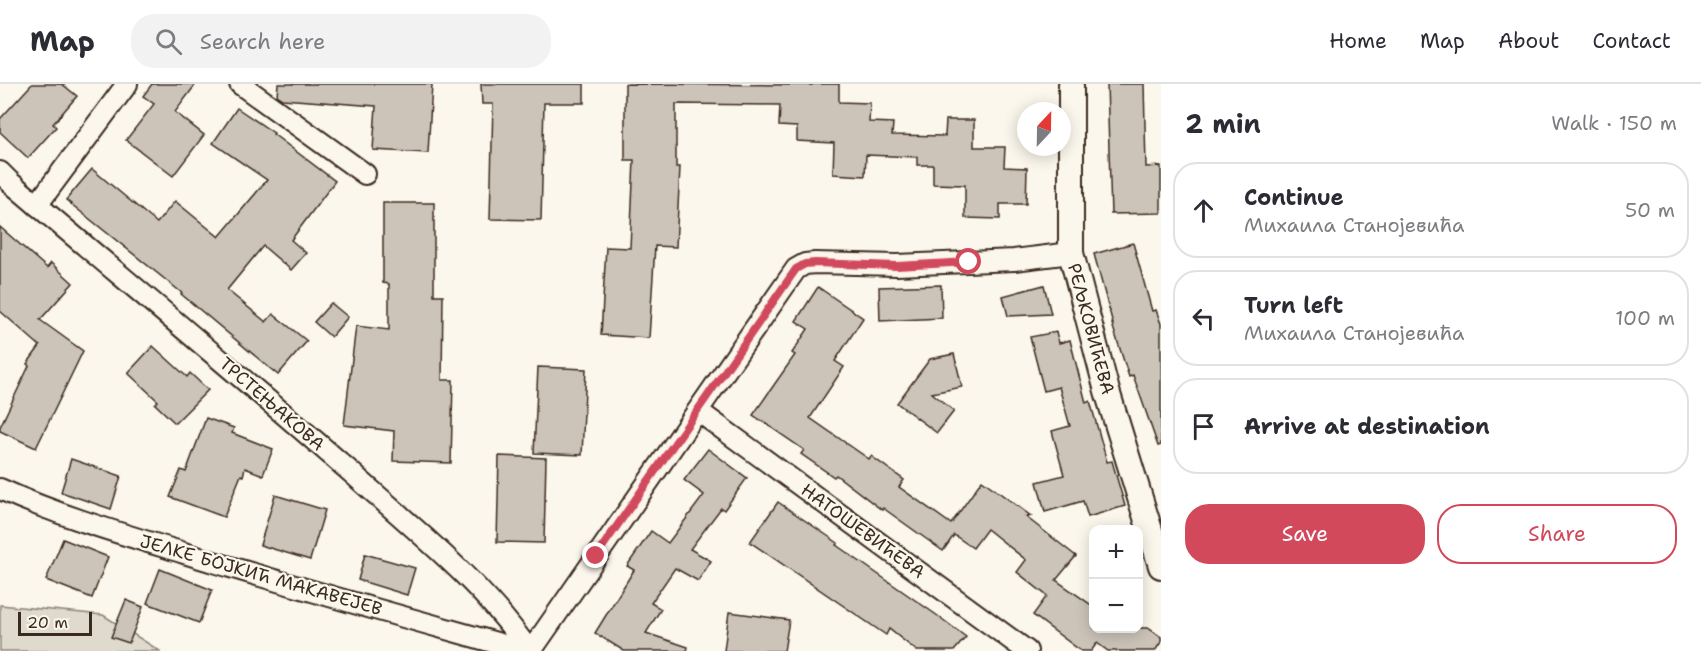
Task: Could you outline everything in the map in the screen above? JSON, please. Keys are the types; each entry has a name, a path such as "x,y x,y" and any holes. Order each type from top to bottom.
{"street":[{"path":"37,205 127,84"},
{"path":"240,84 364,174"},
{"name":"РЕЉКОВИЋЕВА","path":"1071,84 1071,253 1111,402 1161,566"},
{"name":"ТРСТЕЊАКОВА","path":"0,172 404,519 474,583 516,631 528,651"},
{"path":"528,651 698,411 792,273 805,264 815,263 897,266 1014,260 1071,253"},
{"name":"НАТОШЕВИЋЕВА","path":"698,411 1027,651"},
{"name":"ЈЕЛКЕ БОЈКИЋ МАКАВЕЈЕВ","path":"0,489 110,531 528,651"}],"shaded area":[{"path":"0,605 103,615 160,651 0,651"}],"building":[{"path":"32,84 62,84 77,96 53,124 56,127 28,158 0,132 0,119"},
{"path":"152,84 196,84 175,112 204,135 173,176 126,140 154,104 143,96"},
{"path":"278,84 432,84 428,153 373,150 376,106 282,99 277,96"},
{"path":"481,84 584,84 584,103 544,103 541,220 490,219 493,104 482,104"},
{"path":"625,84 839,84 839,102 870,103 869,122 893,123 892,135 945,136 946,120 974,120 974,147 1005,147 1004,167 1027,168 1026,204 1000,204 1000,219 965,218 965,185 933,184 933,165 917,165 917,157 866,155 865,176 833,174 834,143 797,141 797,127 779,126 780,105 676,104 676,167 680,167 676,247 655,246 649,338 601,335 606,247 630,248 634,160 625,160"},
{"path":"1107,84 1144,84 1146,167 1161,166 1161,213 1111,214"},
{"path":"237,108 274,133 335,181 291,240 306,253 291,270 263,246 227,290 266,322 273,314 307,341 278,375 182,293 66,200 92,169 157,223 175,201 219,237 267,180 213,143"},
{"path":"383,203 434,203 434,295 443,295 442,380 453,380 451,463 393,461 394,431 344,425 356,326 389,330 389,284 383,283"},
{"path":"0,227 47,268 51,263 73,283 40,320 83,351 36,448 0,431 29,366 27,364 40,346 0,311"},
{"path":"1133,243 1152,311 1156,310 1161,324 1161,445 1158,446 1133,375 1129,377 1112,324 1094,254"},
{"path":"941,285 942,318 880,321 879,287"},
{"path":"1044,285 1051,314 1008,316 1003,296"},
{"path":"818,287 863,318 835,361 844,367 810,418 869,459 871,456 904,480 899,487 951,524 982,480 1031,516 1026,517 1076,556 1056,580 1089,603 1089,633 1143,633 1143,628 1148,628 1161,637 1161,642 1155,651 1108,651 1097,643 1091,651 1081,651 1033,615 1047,596 1017,572 1026,560 987,529 973,548 954,535 943,551 883,508 882,510 836,475 834,477 801,454 804,450 753,415 795,355 792,353 808,329 796,321"},
{"path":"331,303 348,317 331,337 314,322"},
{"path":"1056,332 1059,343 1070,340 1086,403 1090,401 1107,462 1112,461 1125,506 1088,517 1083,501 1045,512 1037,482 1064,475 1052,431 1070,426 1059,387 1044,391 1030,337"},
{"path":"153,346 187,377 190,373 208,390 175,423 155,404 158,401 128,373"},
{"path":"954,354 962,387 932,393 954,411 937,433 897,403 930,359"},
{"path":"538,367 586,369 582,455 534,453"},
{"path":"206,418 234,428 232,433 273,449 263,475 245,468 224,517 170,497 181,470 186,472"},
{"path":"708,449 747,478 724,510 721,508 690,549 711,561 698,581 675,568 651,603 661,609 646,633 688,647 687,651 624,651 595,633 634,570 627,566 651,531 668,543 704,495 684,480"},
{"path":"499,456 546,458 544,543 497,542"},
{"path":"71,459 121,476 111,509 61,492"},
{"path":"275,495 325,510 310,560 260,545"},
{"path":"778,502 966,637 954,651 917,651 889,629 886,635 750,542"},
{"path":"63,539 108,557 92,598 46,580"},
{"path":"365,554 415,568 407,595 358,580"},
{"path":"160,569 212,590 199,623 147,603"},
{"path":"126,600 143,607 129,643 111,637"},
{"path":"729,612 789,620 784,651 724,651"}],"route":[{"path":"596,556 796,269 805,264 815,263 897,266 969,262"}]}
